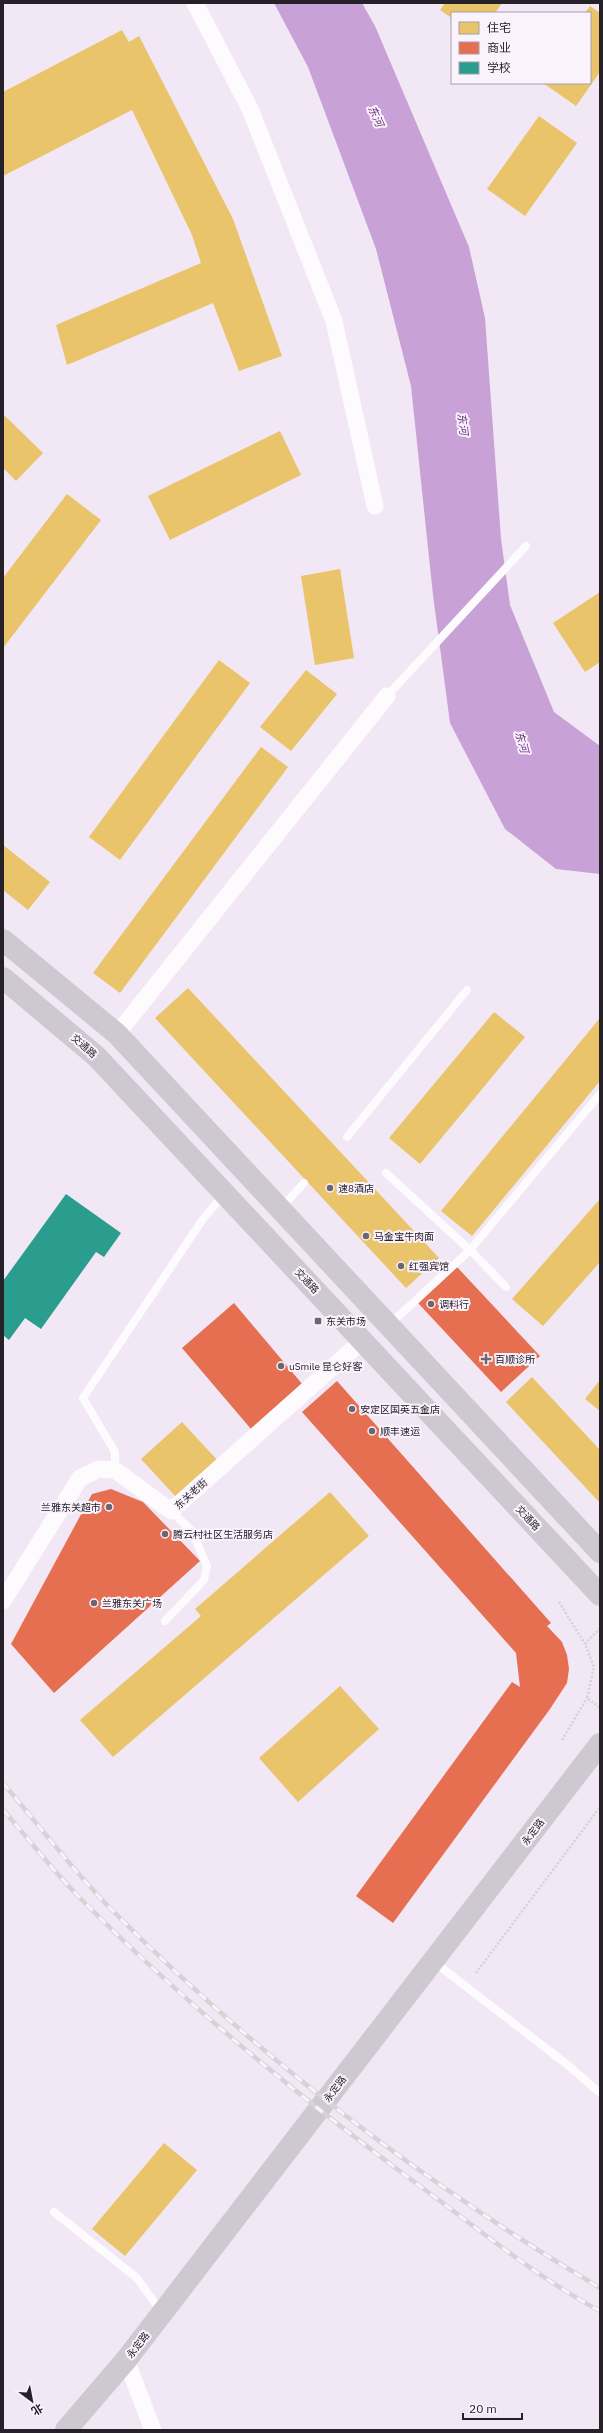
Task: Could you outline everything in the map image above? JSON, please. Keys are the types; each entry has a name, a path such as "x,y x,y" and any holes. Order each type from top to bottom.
{"main road":[{"path":"3,940 117,1034 600,1552"},
{"name":"交通路","path":"3,978 96,1056 600,1595"},
{"name":"永定路","path":"66,2430 126,2360 162,2314 600,1744"}],"street":[{"path":"194,3 250,109 334,321 375,506"},
{"path":"117,1034 387,696"},
{"name":"东关老街","path":"116,1470 171,1511 362,1341"},
{"path":"3,1601 80,1478 99,1469 116,1470"},
{"path":"126,2360 153,2430"}],"lane":[{"path":"387,696 526,546"},
{"path":"346,1137 467,990"},
{"path":"389,1326 470,1250 600,1094"},
{"path":"386,1173 470,1250 506,1287"},
{"path":"280,1209 304,1183"},
{"path":"116,1470 115,1452 83,1398 203,1219 225,1193"},
{"path":"165,1621 204,1580 207,1566 192,1531 171,1511"},
{"path":"433,1962 569,2066 600,2093"},
{"path":"54,2212 137,2278 162,2314"}],"path":[{"path":"559,1602 585,1644 594,1667 587,1698 562,1740"},
{"path":"585,1644 600,1628"},
{"path":"587,1698 600,1708"},
{"path":"476,1973 600,1807"}],"water":[{"name":"东河","path":"274,3 362,3 375,26 469,247 485,318 501,539 510,605 554,712 600,746 600,874 556,869 505,829 450,723 433,595 411,386 376,249 308,67"}],"building: 住宅":[{"path":"445,3 502,3 496,12 451,12 451,17 440,10"},
{"path":"590,6 600,13 600,72 576,106 544,84 591,84 591,12 586,12"},
{"path":"122,30 129,42 139,36 233,219 282,356 239,371 213,303 67,365 56,325 201,263 192,235 132,110 3,176 3,92"},
{"path":"539,116 577,143 525,216 487,189"},
{"path":"3,414 43,453 16,481 3,468"},
{"path":"280,431 301,475 170,540 148,496"},
{"path":"67,494 101,520 3,648 3,578"},
{"path":"340,569 354,658 315,665 301,576"},
{"path":"600,592 600,662 585,672 553,623"},
{"path":"219,660 250,683 120,860 89,837"},
{"path":"306,670 337,694 291,751 260,727"},
{"path":"261,747 288,767 120,993 93,973"},
{"path":"3,845 50,882 28,910 3,890"},
{"path":"188,988 439,1258 406,1288 155,1018"},
{"path":"494,1012 525,1037 420,1164 389,1138"},
{"path":"600,1018 600,1081 472,1236 441,1211"},
{"path":"600,1199 600,1262 543,1326 512,1299"},
{"path":"532,1377 600,1450 600,1503 506,1402"},
{"path":"600,1380 600,1411 585,1399"},
{"path":"182,1422 219,1462 178,1499 141,1459"},
{"path":"330,1492 369,1536 113,1757 80,1720 201,1616 195,1609"},
{"path":"340,1686 379,1729 298,1802 259,1758"},
{"path":"164,2143 197,2170 125,2256 92,2229"}],"building: 商业":[{"path":"457,1267 540,1356 501,1392 418,1303"},
{"path":"234,1303 303,1385 251,1429 182,1348"},
{"path":"337,1381 551,1623 547,1626 562,1642 567,1655 569,1669 567,1683 550,1709 393,1923 356,1896 512,1682 520,1687 516,1653 302,1412"},
{"name":"兰雅东关广场","path":"111,1489 143,1502 200,1561 54,1693 11,1644 92,1494"}],"building: 学校":[{"path":"66,1194 121,1233 104,1257 96,1252 41,1329 25,1318 9,1340 3,1335 3,1281"}],"railway":[{"path":"3,1783 68,1861 108,1906 164,1961 221,2013 281,2064 342,2113 405,2160 534,2247 600,2288"},
{"path":"3,1810 81,1899 164,1978 250,2054 340,2126 493,2241 556,2285 600,2311"}],"place":[{"name":"速8酒店","path":"330,1188"},
{"name":"马金宝牛肉面","path":"366,1236"},
{"name":"红强宾馆","path":"401,1266"},
{"name":"调料行","path":"431,1304"},
{"name":"东关市场","path":"318,1321"},
{"name":"百顺诊所","path":"486,1359"},
{"name":"uSmile 昆仑好客","path":"281,1366"},
{"name":"安定区国英五金店","path":"352,1409"},
{"name":"顺丰速运","path":"372,1431"},
{"name":"兰雅东关超市","path":"109,1507"},
{"name":"腾云村社区生活服务店","path":"165,1534"},
{"name":"兰雅东关广场","path":"94,1603"}]}
